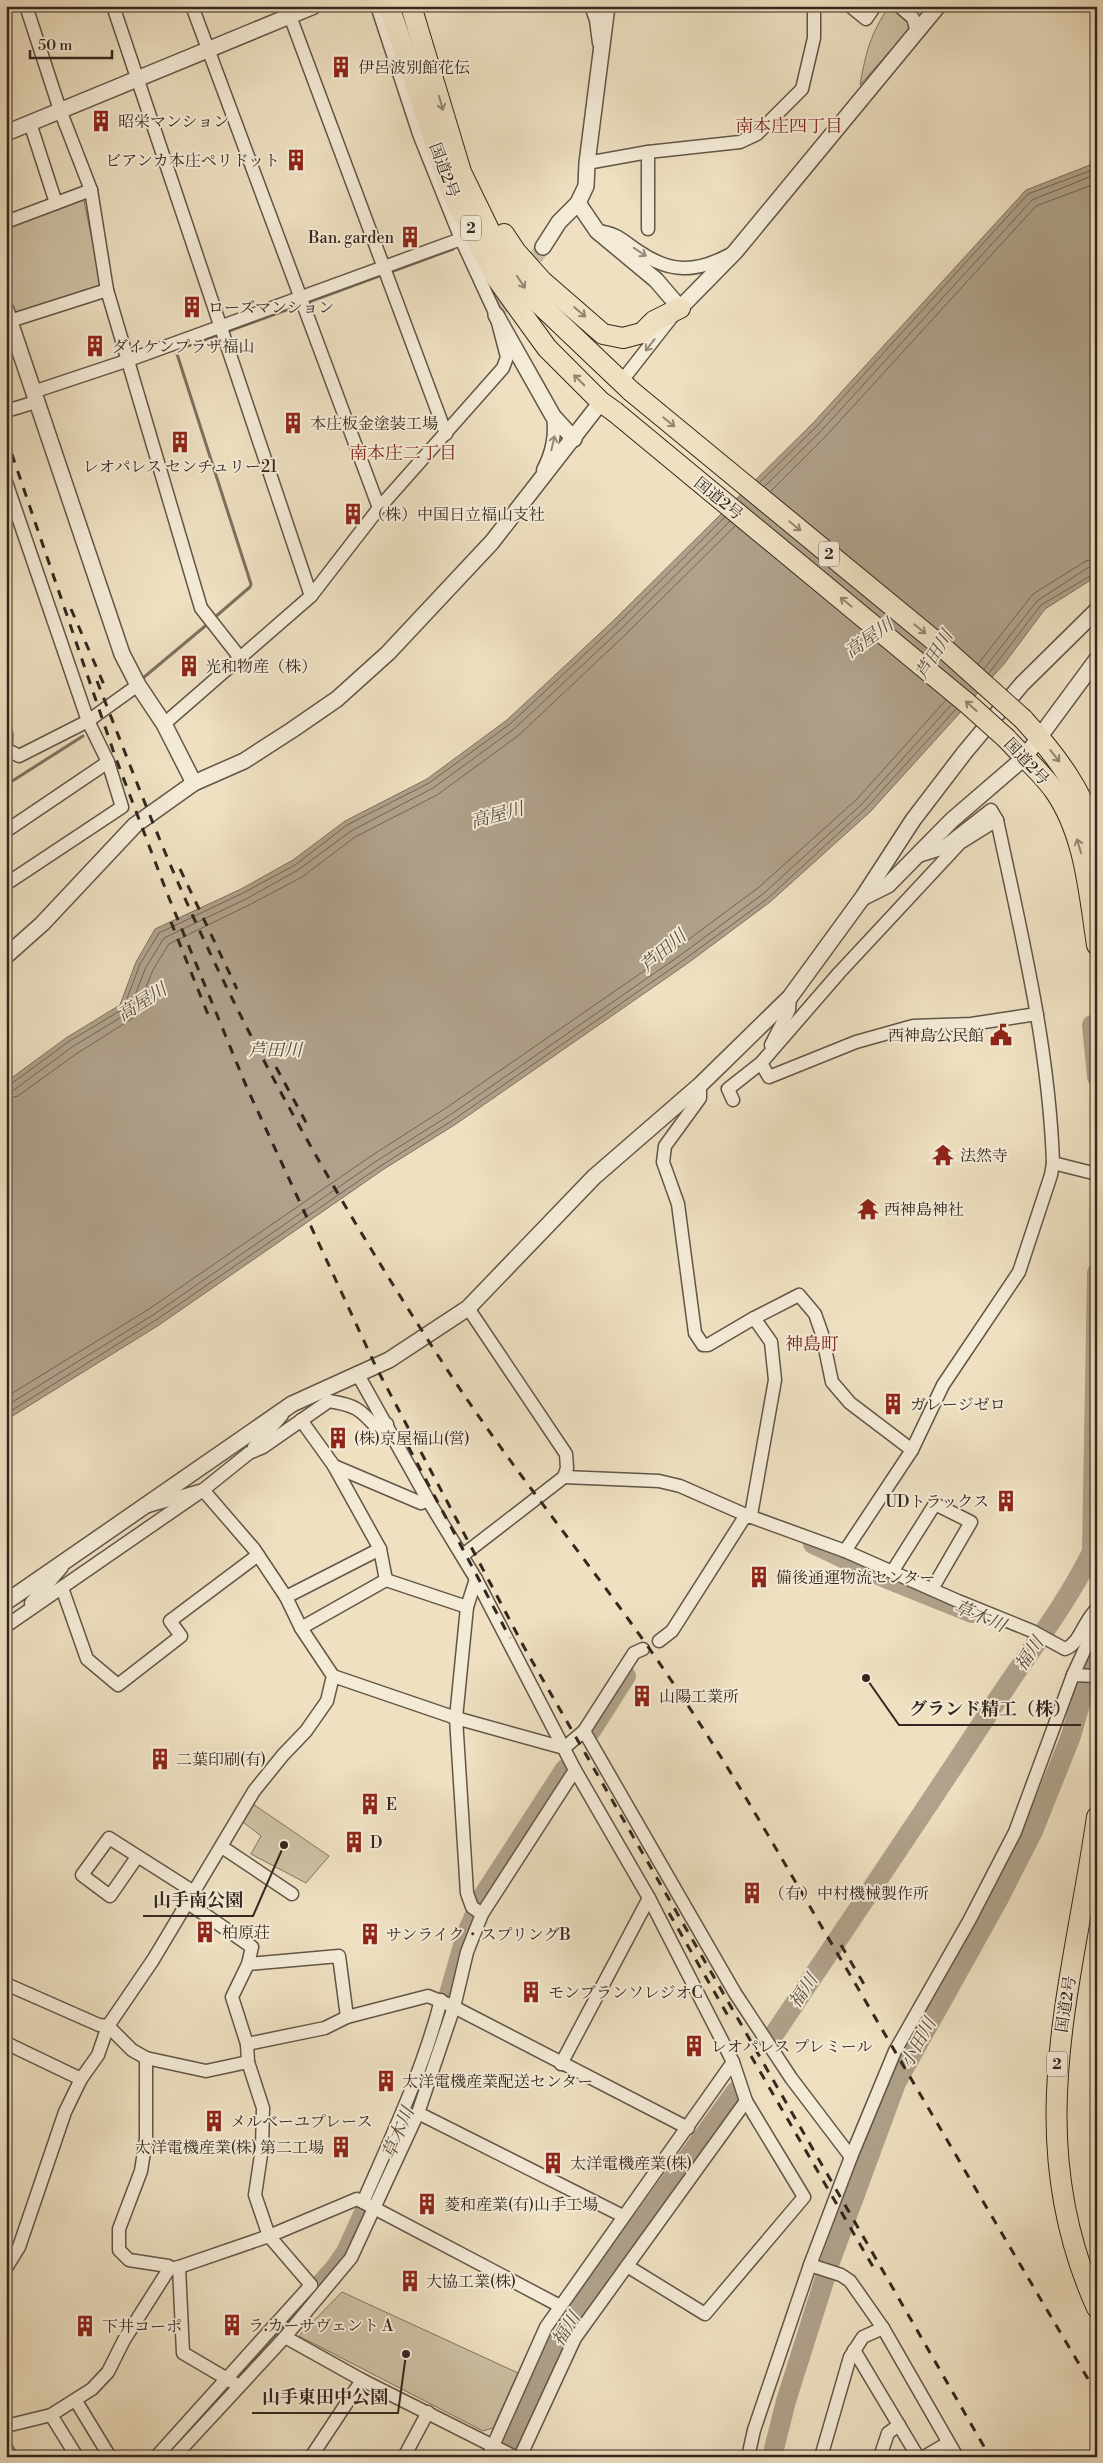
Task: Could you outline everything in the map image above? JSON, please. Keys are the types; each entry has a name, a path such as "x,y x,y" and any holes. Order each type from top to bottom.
{"highway":[{"name":"国道2号","path":"389,6 452,193 497,278 546,348 608,407 968,704 1007,739 1053,789 1065,808 1074,830 1088,884 1097,945"},
{"name":"国道2号","path":"410,6 461,172 497,246 528,294 626,387 947,651 1023,719 1060,762 1074,784 1085,806 1097,841"},
{"path":"450,134 483,205 516,252 542,281 603,334 623,338 642,332 654,321 680,308"},
{"name":"国道2号","path":"1097,1817 1063,2009 1055,2111 1057,2156 1064,2204 1075,2249 1097,2308"},
{"name":"国道2号","path":"1097,1898 1073,2037 1069,2111 1070,2156 1076,2201 1097,2271"}],"street":[{"path":"26,6 60,110 91,190 107,290 126,361 201,608 241,659"},
{"path":"113,6 310,596"},
{"path":"192,6 379,508"},
{"path":"6,133 314,6"},
{"path":"377,6 418,134 461,239 496,315 553,416 574,439"},
{"path":"591,6 596,20 600,52"},
{"path":"543,247 559,222 578,203 586,186 587,163 607,6"},
{"path":"587,163 648,152 740,142 757,134 802,89 814,38 814,6"},
{"path":"850,6 866,19 875,6"},
{"path":"626,387 680,308 735,252 938,6"},
{"path":"904,8 913,18 917,32"},
{"path":"290,16 446,434"},
{"path":"30,124 56,202"},
{"path":"648,152 648,229"},
{"path":"6,222 91,190"},
{"path":"578,203 597,231 656,280 680,308"},
{"path":"597,231 612,232 655,262 678,269 700,267 735,252"},
{"path":"6,411 34,397 126,361 222,331 385,272 461,239"},
{"path":"107,290 8,316 122,654 138,685 164,724 194,783"},
{"path":"164,724 241,659 310,596 379,508 503,368 507,356 496,315"},
{"path":"6,956 42,924 135,825 194,783 244,761 337,699 388,653 424,617 527,499 574,439 608,407"},
{"path":"527,499 549,460 555,436 553,416"},
{"path":"6,482 88,721 108,762 122,807 6,884"},
{"path":"6,1602 136,1510 292,1404 388,1360 468,1308 594,1177 700,1085 790,997 863,898 913,820 965,752 1022,684 1097,610"},
{"path":"863,898 888,885 952,820 1024,758 1097,659"},
{"path":"6,749 19,756 88,721 138,685"},
{"path":"6,733 6,742"},
{"path":"6,831 108,762"},
{"path":"846,1551 912,1450 943,1385 1019,1272 1051,1175 1053,1163 1051,1116 1037,1014 997,820 991,810 941,848 913,858"},
{"path":"733,1100 728,1089 761,1063 839,973 936,867 960,843 997,820"},
{"path":"761,1063 789,1010 790,997"},
{"path":"761,1063 769,1077 856,1042 913,1026 971,1024 1037,1014"},
{"path":"700,1085 700,1098 666,1146 663,1162 678,1204 696,1333 703,1345 708,1345 754,1318 799,1295 814,1314 822,1334 832,1382 850,1403 912,1450"},
{"path":"1053,1163 1097,1174"},
{"path":"462,1555 564,1478 567,1468 566,1454 468,1308"},
{"path":"659,1641 672,1631 748,1515 775,1380 771,1342 754,1318"},
{"path":"357,1373 428,1500 476,1579 575,1770 649,1898 733,2062 746,2101 804,2197 705,2314 628,2266"},
{"path":"249,1453 263,1447 330,1401 350,1404 360,1409 377,1428 387,1424"},
{"path":"6,1626 202,1490 249,1453 292,1404"},
{"path":"301,1420 334,1466 380,1549 386,1580"},
{"path":"334,1466 421,1503 428,1500"},
{"path":"564,1478 659,1481 680,1486 748,1515 846,1551 1032,1631 1065,1649 1071,1647 1090,1615 1097,1611"},
{"path":"136,1510 202,1490"},
{"path":"202,1490 254,1549 286,1597 301,1628 333,1676 456,1718 564,1748"},
{"path":"892,1572 935,1504 971,1522 932,1589"},
{"path":"286,1597 380,1549"},
{"path":"62,1588 87,1659 118,1685 181,1636 170,1621 258,1555"},
{"path":"20,1617 70,1558"},
{"path":"476,1579 467,1607 456,1718 467,1893 479,1912"},
{"path":"301,1628 386,1580 467,1607"},
{"path":"748,2457 754,2430 851,2157 899,2044 969,1921 1015,1832 1096,1625 1097,1611"},
{"path":"564,1748 584,1731 634,1652 643,1649"},
{"path":"1076,1675 1096,1676"},
{"path":"6,2268 19,2247 65,2112 81,2079 98,2056 108,2026 191,1898 254,1791 283,1755 306,1731 327,1701 333,1676"},
{"path":"584,1731 735,1993 791,2078 851,2157"},
{"path":"174,2457 233,2382 315,2290 351,2258 368,2205 433,2030 447,2003 467,1952 479,1912 575,1770"},
{"path":"137,1857 110,1896 82,1876 109,1838 137,1857 191,1898 252,1947 248,1964 232,1997 247,2044 248,2062 263,2108 262,2148 255,2195 269,2236 315,2290"},
{"path":"222,1847 292,1894"},
{"path":"561,2064 649,1898"},
{"path":"248,1964 339,1956 347,2017"},
{"path":"6,1984 98,2025 108,2026 132,2050 146,2058 206,2071 248,2062"},
{"path":"247,2044 325,2028 347,2017 428,1996 447,2003 561,2064 688,2128"},
{"path":"368,2205 418,2113 447,2003"},
{"path":"6,2043 19,2052 81,2079"},
{"path":"146,2058 146,2139 141,2171 119,2229 119,2250 129,2260 174,2268"},
{"path":"493,2450 546,2327 733,2062"},
{"path":"520,2457 575,2338 746,2101"},
{"path":"418,2113 623,2216"},
{"path":"6,2426 51,2415 76,2401 92,2389 108,2372 124,2340 174,2268 269,2236 357,2199 560,2306"},
{"path":"813,2266 838,2274 850,2281 883,2328 956,2457"},
{"path":"174,2268 182,2352 233,2382"},
{"path":"156,2457 233,2382 285,2337 315,2290"},
{"path":"822,2457 839,2391 854,2350 863,2337 883,2328"},
{"path":"285,2337 362,2380 428,2412 493,2450 515,2457"},
{"path":"854,2350 918,2457"},
{"path":"311,2457 362,2380"},
{"path":"76,2401 110,2457"},
{"path":"404,2457 428,2412"},
{"path":"51,2415 77,2457"},
{"path":"880,2457 888,2433 899,2425"},
{"path":"924,2457 948,2442"},
{"path":"6,2448 11,2457"}],"shaded area":[{"path":"889,6 896,6 914,24 860,85 870,44 877,26"},
{"path":"83,196 101,284 99,291 16,316 6,289 6,225"},
{"path":"253,1804 329,1856 306,1883 251,1854 261,1836 243,1822"},
{"path":"342,2292 518,2373 493,2428 483,2431 299,2336"}],"water":[{"name":"芦田川","path":"1097,134 1097,576 1045,609 1004,664 870,812 770,902 688,963 456,1124 384,1169 159,1325 6,1420 6,1082 66,1038 120,1005 136,962 155,929 241,889 293,860 345,821 427,779 507,720 613,621 813,423 1026,190 1090,165"}],"waterway":[{"path":"388,273 453,249"},
{"path":"306,303 382,275"},
{"path":"226,332 300,305"},
{"path":"214,618 250,587 251,584 177,354 179,349 220,334"},
{"path":"143,678 210,622"},
{"path":"6,785 83,736"},
{"name":"福川","path":"1097,1025 1092,1025 1097,1077"},
{"name":"福川","path":"773,2036 1057,1612 1092,1552 1097,1273"},
{"name":"草木川","path":"813,1544 885,1578 972,1613"},
{"name":"小田川","path":"772,2457 786,2401 830,2262 896,2083 998,1900 1033,1831 1071,1736 1097,1643"},
{"name":"草木川","path":"591,1731 626,1676"},
{"name":"草木川","path":"441,2022 466,1935 483,1896 565,1769"},
{"name":"福川","path":"503,2457 559,2336 736,2091"},
{"name":"草木川","path":"165,2457 335,2268 346,2252 376,2186"}],"tunnel":[{"path":"496,315 543,247"}],"railway":[{"path":"6,437 115,756 167,893 247,1088 376,1367 524,1647 990,2457"},
{"path":"71,609 105,687"},
{"path":"97,681 160,841 212,956 274,1079 341,1199 450,1374 507,1456 655,1657 722,1759 1097,2394"},
{"path":"180,869 237,989"},
{"path":"171,922 209,1017"},
{"path":"276,1067 308,1126"},
{"path":"400,1431 510,1638"},
{"path":"669,1913 731,2021"},
{"path":"841,1945 865,1986"},
{"path":"751,2056 876,2272"}],"place":[{"name":"伊呂波別館花伝","path":"341,67"},
{"name":"昭栄マンション","path":"101,121"},
{"name":"ビアンカ本庄ペリドット","path":"296,160"},
{"name":"Ban. garden","path":"410,237"},
{"name":"ローズマンション","path":"192,307"},
{"name":"ダイケンプラザ福山","path":"95,346"},
{"name":"本庄板金塗装工場","path":"293,423"},
{"name":"レオパレス センチュリー21","path":"180,442"},
{"name":"（株）中国日立福山支社","path":"353,514"},
{"name":"光和物産（株）","path":"189,666"},
{"name":"西神島公民館","path":"1001,1035"},
{"name":"法然寺","path":"943,1155"},
{"name":"西神島神社","path":"868,1209"},
{"name":"ガレージゼロ","path":"893,1404"},
{"name":"(株)京屋福山(営)","path":"338,1438"},
{"name":"UDトラックス","path":"1006,1501"},
{"name":"備後通運物流センター","path":"759,1577"},
{"name":"グランド精工（株）","path":"866,1678"},
{"name":"山陽工業所","path":"642,1696"},
{"name":"二葉印刷(有)","path":"160,1759"},
{"name":"E","path":"370,1804"},
{"name":"D","path":"354,1842"},
{"name":"山手南公園","path":"284,1845"},
{"name":"（有）中村機械製作所","path":"752,1893"},
{"name":"柏原荘","path":"205,1932"},
{"name":"サンライク・スプリングB","path":"370,1934"},
{"name":"モンブランソレジオC","path":"531,1992"},
{"name":"レオパレス プレミール","path":"694,2046"},
{"name":"太洋電機産業配送センター","path":"386,2081"},
{"name":"メルベーユプレース","path":"214,2121"},
{"name":"太洋電機産業(株) 第二工場","path":"341,2147"},
{"name":"太洋電機産業(株)","path":"553,2163"},
{"name":"菱和産業(有)山手工場","path":"427,2204"},
{"name":"大協工業(株)","path":"410,2281"},
{"name":"ラ.カーサヴェント A","path":"232,2325"},
{"name":"下井コーポ","path":"85,2326"},
{"name":"山手東田中公園","path":"406,2354"}],"district":[{"name":"南本庄四丁目","path":"789,126"},
{"name":"南本庄二丁目","path":"403,453"},
{"name":"神島町","path":"812,1344"}],"water label":[{"name":"高屋川","path":"869,638"},
{"name":"高屋川","path":"497,815"},
{"name":"高屋川","path":"142,1002"}]}
